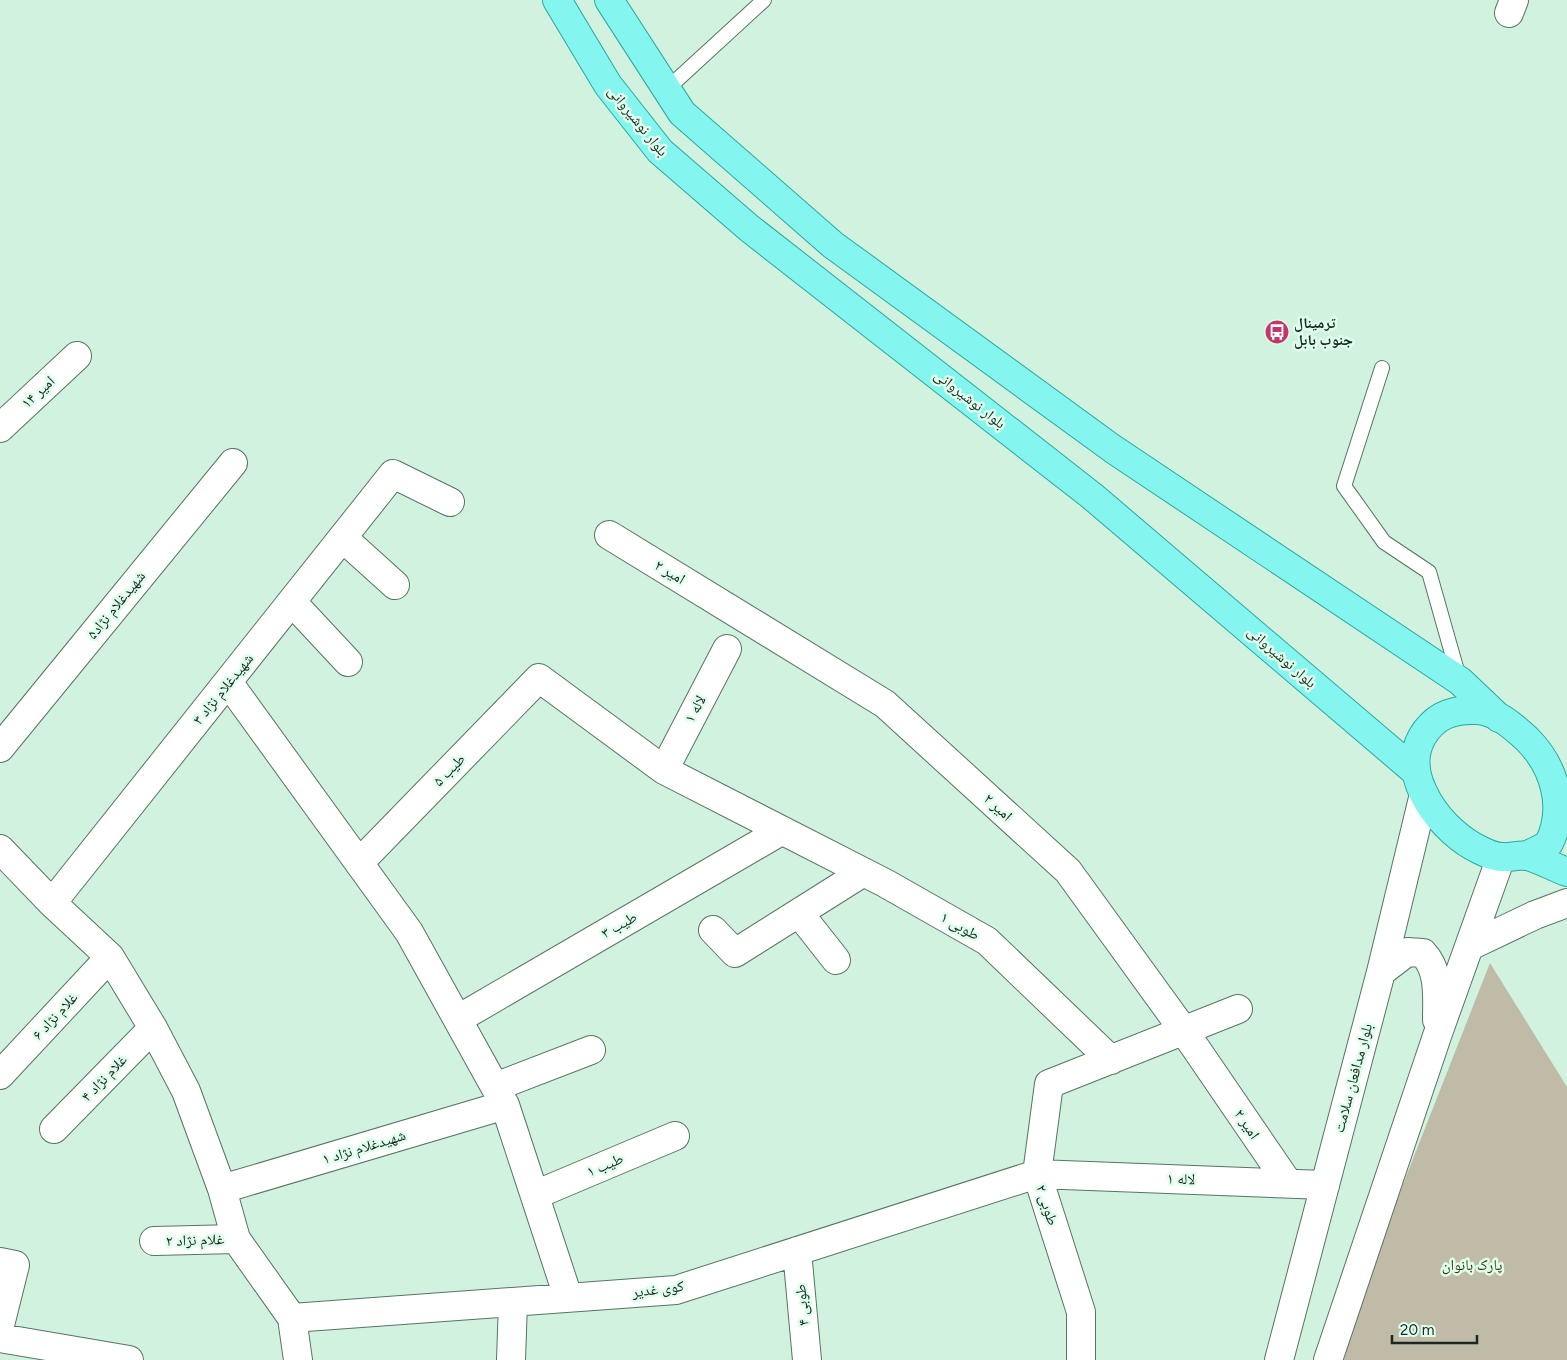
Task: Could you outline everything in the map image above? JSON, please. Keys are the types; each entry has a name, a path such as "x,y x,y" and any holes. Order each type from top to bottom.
{"main road":[{"path":"610,0 682,113 833,245 1113,449 1460,681 1499,718"},
{"name":"بلوار نوشیروانی","path":"552,2 608,85 660,151 749,228 1092,496 1420,783"},
{"path":"1514,857 1549,843 1561,820 1563,795 1555,773 1556,764 1517,729 1499,718 1478,710 1452,711 1430,724 1417,747 1420,783 1447,826 1479,850 1514,857 1567,872"}],"street":[{"name":"امیر ۱۴","path":"0,428 77,356"},
{"name":"شهیدغلام نژاد۵","path":"0,748 233,463"},
{"name":"شهیدغلام نژاد ۳","path":"52,903 393,474 450,502"},
{"name":"امیر ۲","path":"609,535 885,704 1068,871 1184,1031 1288,1183"},
{"path":"343,538 394,585"},
{"path":"292,602 348,662"},
{"name":"لاله ۱","path":"664,770 727,649"},
{"name":"طوبی ۱","path":"539,678 664,770 885,884 987,941 1111,1060"},
{"name":"طیب ۵","path":"359,863 539,678"},
{"path":"228,682 409,932 458,1019 500,1096 535,1195 568,1298"},
{"name":"بلوار مدافعان سلامت","path":"1279,1360 1381,972 1420,783"},
{"name":"طیب ۳","path":"458,1019 781,831"},
{"path":"0,849 52,903 110,957 153,1028 186,1091 222,1189 236,1238 292,1318 298,1360"},
{"path":"1328,1360 1437,1036 1470,946 1514,857"},
{"path":"713,930 735,953 862,873"},
{"path":"1470,946 1534,915 1567,903"},
{"path":"799,913 836,960"},
{"path":"1381,972 1407,952 1423,953 1432,962 1437,997 1437,1036"},
{"name":"غلام نژاد ۶","path":"0,1075 110,957"},
{"path":"1111,1060 1238,1009"},
{"name":"غلام نژاد ۴","path":"54,1129 153,1028"},
{"name":"شهیدغلام نژاد ۱","path":"222,1189 500,1096 591,1050"},
{"name":"طوبی ۲","path":"1081,1360 1081,1312 1037,1174 1049,1084 1111,1060"},
{"name":"طیب ۱","path":"535,1195 675,1136"},
{"name":"لاله ۱","path":"1037,1174 1325,1184"},
{"name":"کوی غدیر","path":"292,1318 676,1290 1037,1174"},
{"name":"غلام نژاد ۲","path":"154,1241 236,1238"},
{"name":"طوبی ۴","path":"797,1251 807,1360"},
{"path":"0,1262 15,1265 0,1325"},
{"path":"511,1360 513,1302"},
{"path":"0,1338 44,1353 128,1360"}],"lane":[{"path":"667,89 764,0"},
{"path":"1382,368 1344,486 1384,542 1429,572 1460,681"}],"green space":[{"name":"پارک بانوان","path":"1490,963 1567,1087 1567,1360 1344,1360 1363,1286"}],"place":[{"name":"ترمینال جنوب بابل","path":"1277,332"}]}
